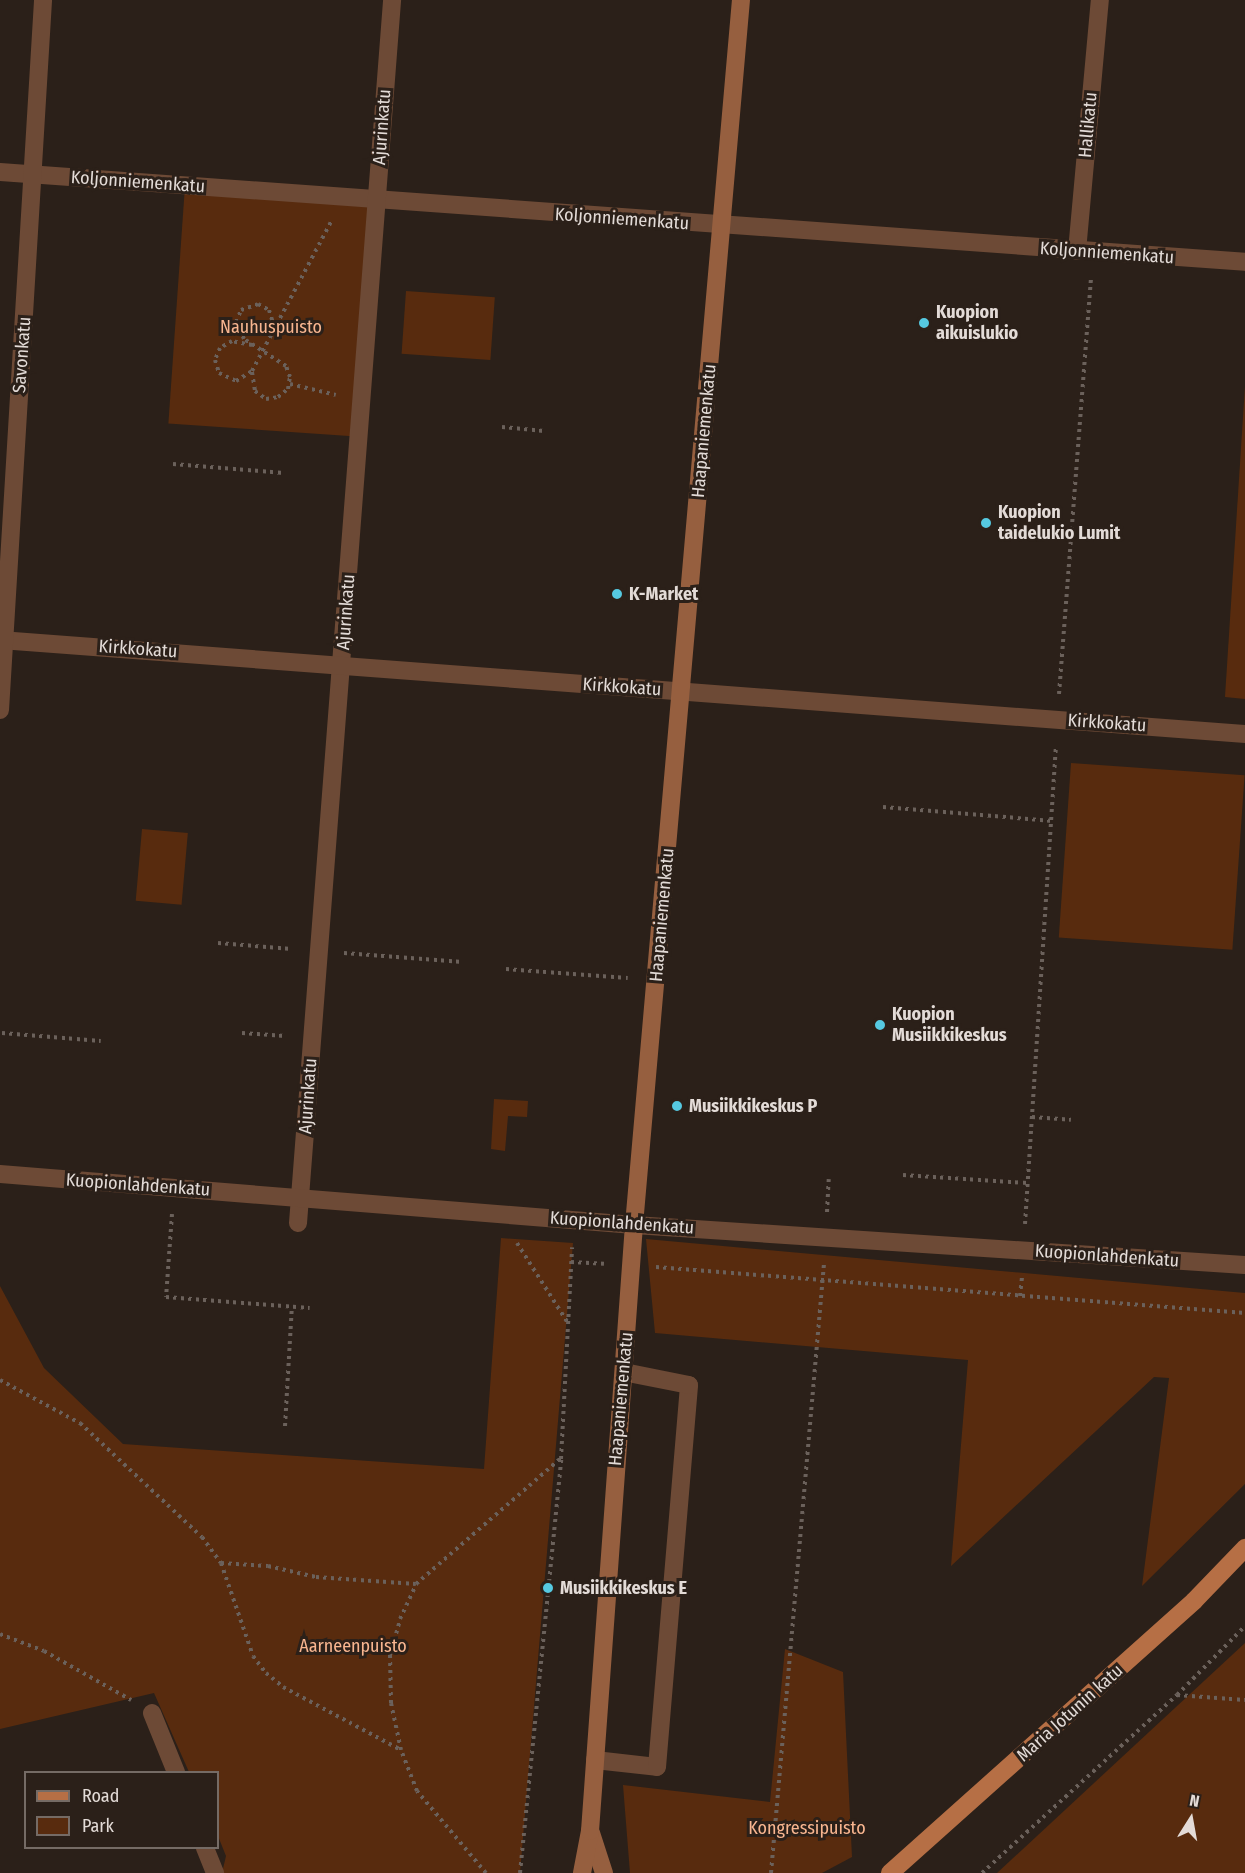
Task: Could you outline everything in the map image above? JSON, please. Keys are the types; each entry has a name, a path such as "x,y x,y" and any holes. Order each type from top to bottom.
{"main road":[{"name":"Haapaniemenkatu","path":"582,1873 590,1831 634,1225 741,0"},
{"name":"Maria Jotunin katu","path":"890,1873 1194,1601 1245,1548"},
{"name":"Haapaniemenkatu","path":"590,1831 604,1873"}],"street":[{"name":"Savonkatu","path":"0,710 2,640 43,0"},
{"name":"Ajurinkatu","path":"298,1223 392,0"},
{"name":"Hallikatu","path":"1085,251 1100,0"},
{"name":"Koljonniemenkatu","path":"0,172 721,226 1245,262"},
{"name":"Kirkkokatu","path":"2,640 1245,734"},
{"name":"Kuopionlahdenkatu","path":"0,1174 634,1225 1245,1265"},
{"path":"595,1760 657,1767 689,1384 624,1372"},
{"path":"152,1713 175,1771"},
{"path":"205,1849 215,1873"}],"path":[{"path":"252,345 225,344 215,360 219,373 230,381 242,380 252,371 344,198"},
{"path":"1020,1296 1052,821 1085,251"},
{"path":"272,334 274,322 269,310 258,304 246,307 238,316 237,329 252,345 286,366 290,384"},
{"path":"252,371 251,385 266,399 278,398 290,384"},
{"path":"290,384 362,402"},
{"path":"502,427 544,431"},
{"path":"173,464 284,473"},
{"path":"883,807 1052,821"},
{"path":"506,969 635,979"},
{"path":"2,1033 101,1041"},
{"path":"242,1033 313,1038"},
{"path":"1032,1117 1071,1120"},
{"path":"903,1175 1028,1183"},
{"path":"771,1873 823,1281 829,1179"},
{"path":"172,1213 166,1297 310,1308"},
{"path":"508,1239 526,1240"},
{"path":"515,1239 568,1323"},
{"path":"520,1873 561,1459 573,1244 561,1243"},
{"path":"571,1262 1245,1313"},
{"path":"285,1426 292,1306"},
{"path":"0,1380 80,1423 202,1538 221,1563 252,1656 266,1673 300,1697 402,1750"},
{"path":"486,1873 417,1791 402,1750 391,1703 390,1655 400,1619 416,1584 561,1459"},
{"path":"221,1563 268,1566 315,1577 416,1584"},
{"path":"982,1873 1177,1695 1245,1626"},
{"path":"0,1634 44,1651 152,1713"},
{"path":"1177,1695 1245,1700"}],"green space":[{"name":"Nauhuspuisto","path":"185,186 377,199 360,437 168,423"},
{"path":"406,291 495,297 490,360 402,354"},
{"path":"1245,386 1245,699 1225,697"},
{"path":"1071,763 1245,775 1232,950 1059,938"},
{"path":"142,829 188,833 182,905 136,901"},
{"path":"494,1099 528,1101 527,1117 508,1116 505,1151 491,1149"},
{"name":"Aarneenpuisto","path":"501,1238 573,1243 520,1873 222,1873 226,1856 219,1838 219,1771 189,1771 154,1693 0,1729 0,1286 44,1368 123,1444 484,1469"},
{"path":"646,1239 1245,1293 1245,1484 1142,1586 1169,1378 1154,1377 951,1566 968,1360 655,1333"},
{"path":"1245,1643 1245,1873 997,1873"},
{"name":"Kongressipuisto","path":"785,1649 843,1672 852,1857 822,1873 630,1873 623,1785 770,1802"}],"place":[{"name":"Kuopion aikuislukio","path":"924,323"},
{"name":"Kuopion taidelukio Lumit","path":"986,523"},
{"name":"K-Market","path":"617,594"},
{"name":"Kuopion Musiikkikeskus","path":"880,1025"},
{"name":"Musiikkikeskus P","path":"677,1106"},
{"name":"Musiikkikeskus E","path":"548,1588"}]}
